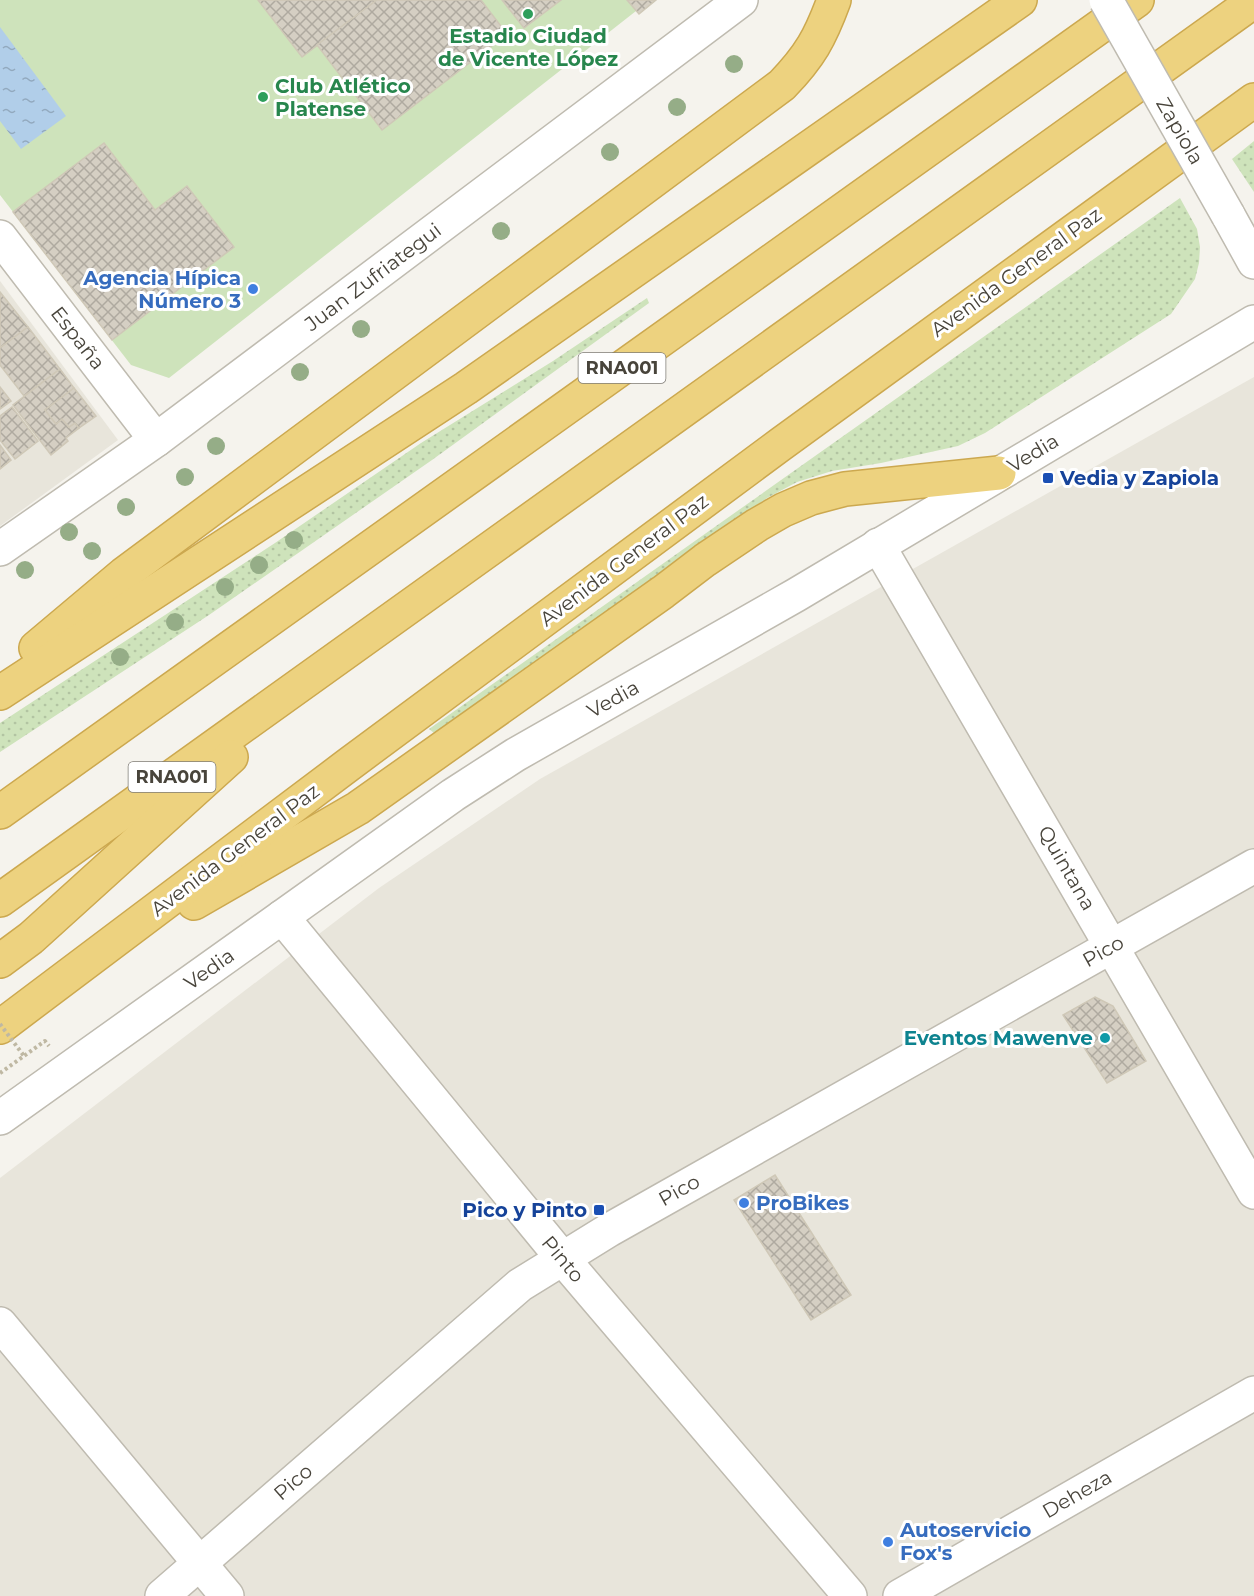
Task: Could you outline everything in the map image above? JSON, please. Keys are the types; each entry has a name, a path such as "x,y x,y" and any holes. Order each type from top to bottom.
{"highway":[{"path":"0,678 124,574 782,85 813,49 822,33 834,0"},
{"path":"0,693 466,388 1020,0"},
{"name":"RNA001","path":"0,812 1137,0"},
{"name":"RNA001","path":"0,900 1254,1"},
{"name":"Avenida General Paz","path":"0,1025 781,444 1254,100"},
{"path":"66,978 358,808 705,561 783,510 811,498 845,489 999,473"},
{"path":"0,961 31,938 344,655"},
{"path":"0,791 106,736"}],"street":[{"name":"Juan Zufriategui","path":"0,549 156,440 741,0"},
{"name":"Zapiola","path":"1106,0 1254,262"},
{"name":"España","path":"0,237 156,440"},
{"name":"Vedia","path":"0,1118 453,795 515,755 732,633 1254,322"},
{"name":"Quintana","path":"878,545 1254,1192"},
{"name":"Pico","path":"162,1596 520,1285 609,1230 1254,866"},
{"name":"Pinto","path":"282,917 563,1259 850,1596"},
{"path":"0,1324 226,1596"},
{"name":"Deheza","path":"900,1596 1254,1393"}],"path":[{"path":"0,1025 23,1057"},
{"path":"0,1073 45,1041"}],"shaded area":[{"path":"0,281 118,440 0,526"},
{"path":"1254,377 1254,1596 0,1596 0,1178 379,888 540,779"}],"green space":[{"name":"Club Atlético Platense","path":"0,0 656,0 639,14 636,11 169,378 131,365 0,195"},
{"path":"1254,141 1254,192 1232,159"},
{"path":"1180,198 1197,229 1200,247 1199,263 1195,279 1171,314 985,433 958,446 832,471 797,482 767,498 434,733 429,729"},
{"path":"647,298 649,303 432,460 209,615 0,752 0,723 275,543 421,443 553,361"}],"water":[{"path":"0,27 66,116 21,149 0,121"}],"building":[{"path":"258,0 377,0 302,57"},
{"path":"377,0 481,0 507,34 382,130 317,45"},
{"name":"Estadio Ciudad de Vicente López","path":"502,0 561,0 524,28"},
{"name":"Estadio Ciudad de Vicente López","path":"627,0 656,0 639,14"},
{"path":"104,143 155,210 187,186 234,247 112,340 13,212"},
{"path":"0,292 28,327 0,348"},
{"path":"28,327 60,369 24,396 0,365 0,348"},
{"path":"60,369 74,388 45,410 56,424 62,419 69,427 75,423 79,428 66,438 68,441 51,455 13,405"},
{"path":"0,387 11,401 0,409"},
{"path":"74,388 96,416 79,428 75,423 69,427 62,419 56,424 45,410"},
{"path":"12,407 38,441 15,459 0,440 0,416"},
{"path":"0,445 11,460 0,469"},
{"name":"Eventos Mawenve","path":"1095,997 1113,1006 1146,1061 1107,1083 1063,1015"},
{"path":"775,1175 851,1295 811,1320 734,1200"}],"place":[{"name":"Estadio Ciudad de Vicente López","path":"528,14"},
{"name":"Club Atlético Platense","path":"263,97"},
{"name":"Agencia Hípica Número 3","path":"253,289"},
{"name":"Vedia y Zapiola","path":"1048,478"},
{"name":"Eventos Mawenve","path":"1105,1038"},
{"name":"ProBikes","path":"744,1203"},
{"name":"Pico y Pinto","path":"599,1210"},
{"name":"Autoservicio Fox's","path":"888,1542"}]}
